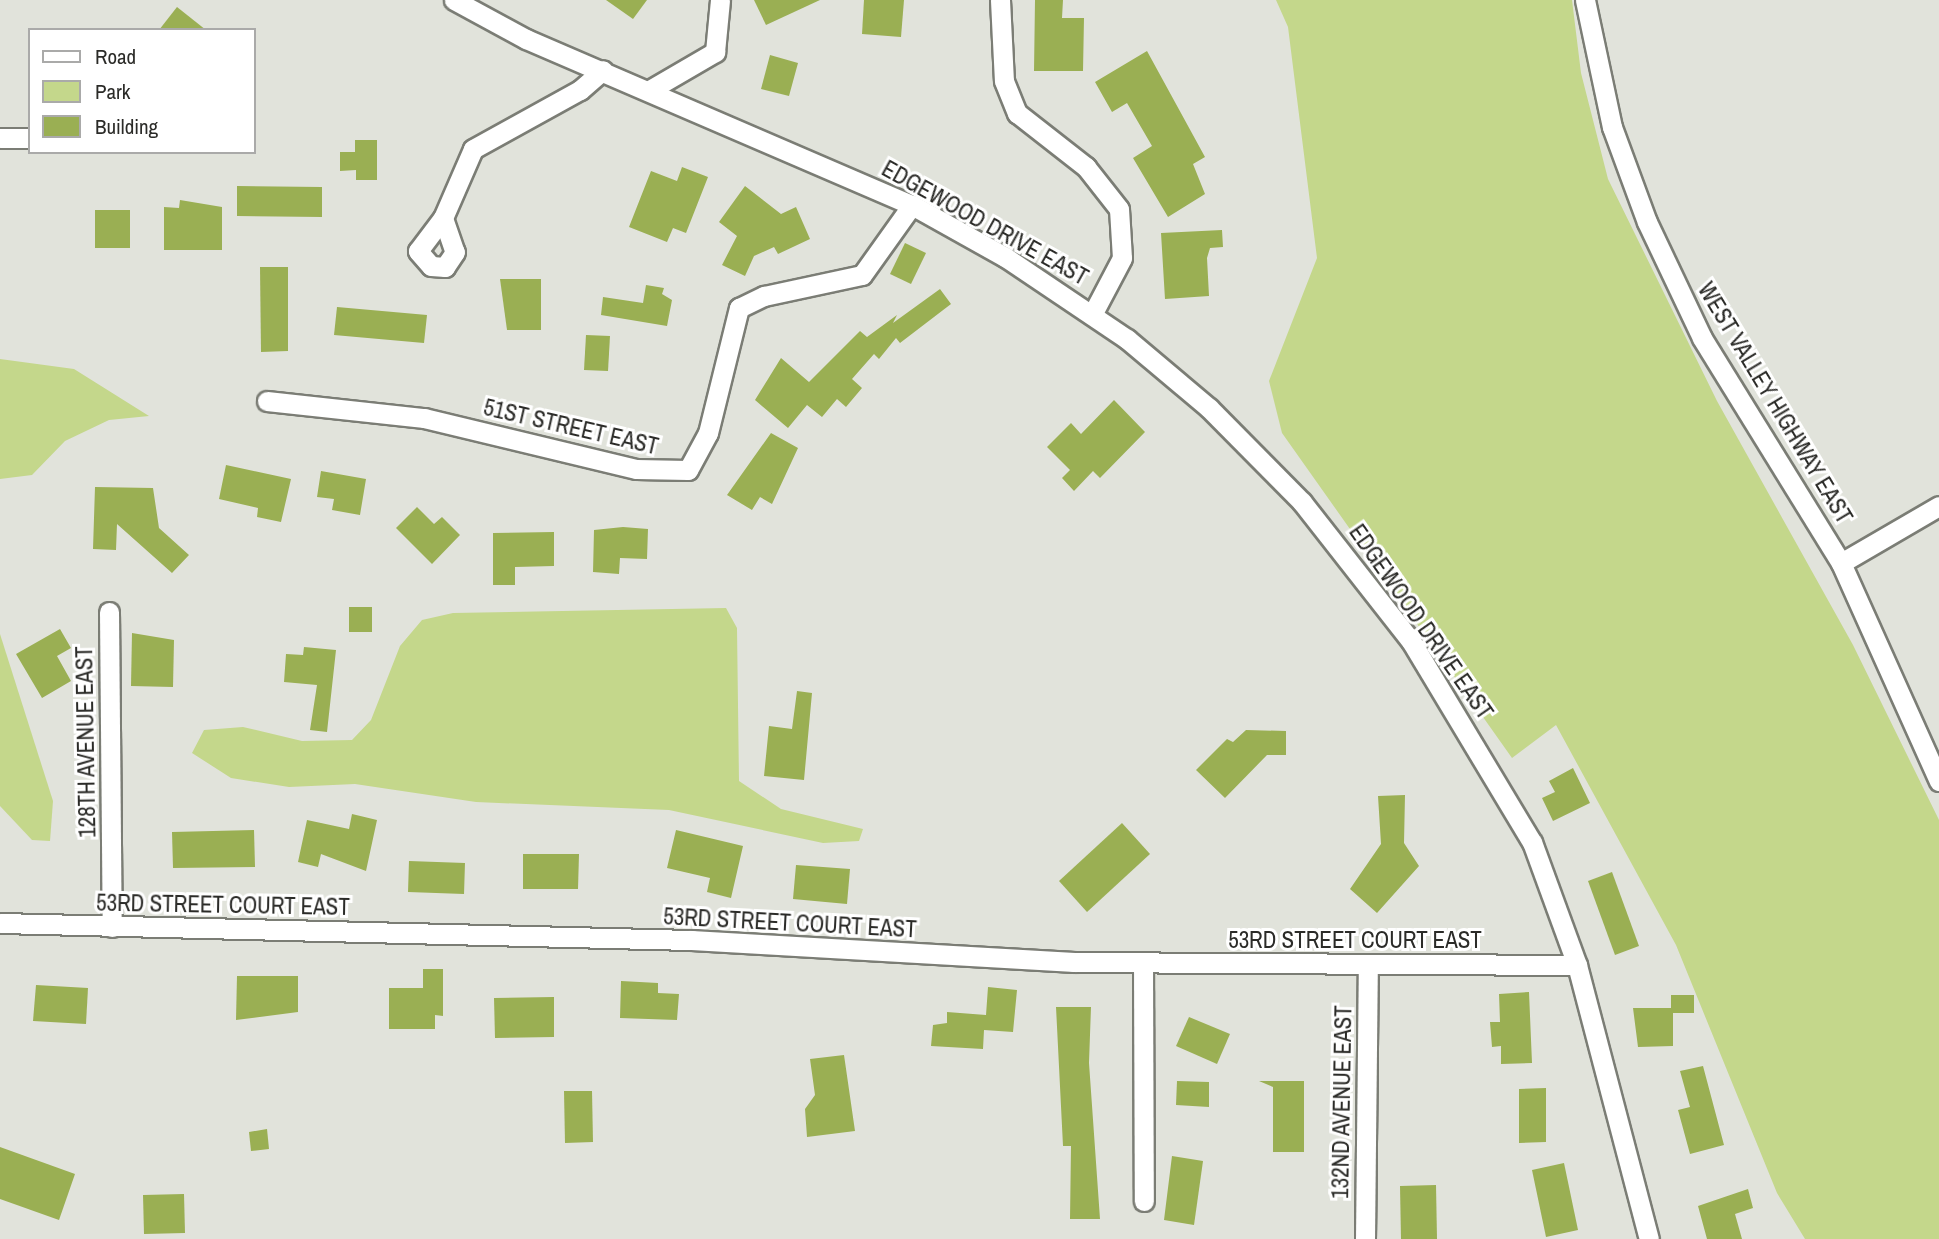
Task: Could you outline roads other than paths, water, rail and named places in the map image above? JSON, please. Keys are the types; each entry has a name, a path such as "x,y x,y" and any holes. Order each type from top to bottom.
{"street":[{"name":"EDGEWOOD DRIVE EAST","path":"454,0 648,91 912,205 1094,313 1254,452 1377,594 1500,781 1557,899 1649,1239"},
{"path":"648,91 715,52 720,0"},
{"path":"1000,0 1004,81 1017,113 1086,167 1119,209 1122,258 1094,313"},
{"name":"WEST VALLEY HIGHWAY EAST","path":"1585,0 1612,127 1666,264 1702,338 1841,563 1939,781"},
{"path":"443,218 466,161 483,139 580,90 603,70"},
{"path":"0,138 28,138"},
{"name":"51ST STREET EAST","path":"267,401 424,418 636,469 688,470 708,433 739,309 764,296 862,275 912,205"},
{"path":"1841,563 1939,506"},
{"name":"128TH AVENUE EAST","path":"109,612 112,927"},
{"name":"53RD STREET COURT EAST","path":"0,923 692,940 998,960 1368,966 1577,965"},
{"path":"1143,962 1144,1201"},
{"name":"132ND AVENUE EAST","path":"1365,1239 1368,966"}]}
